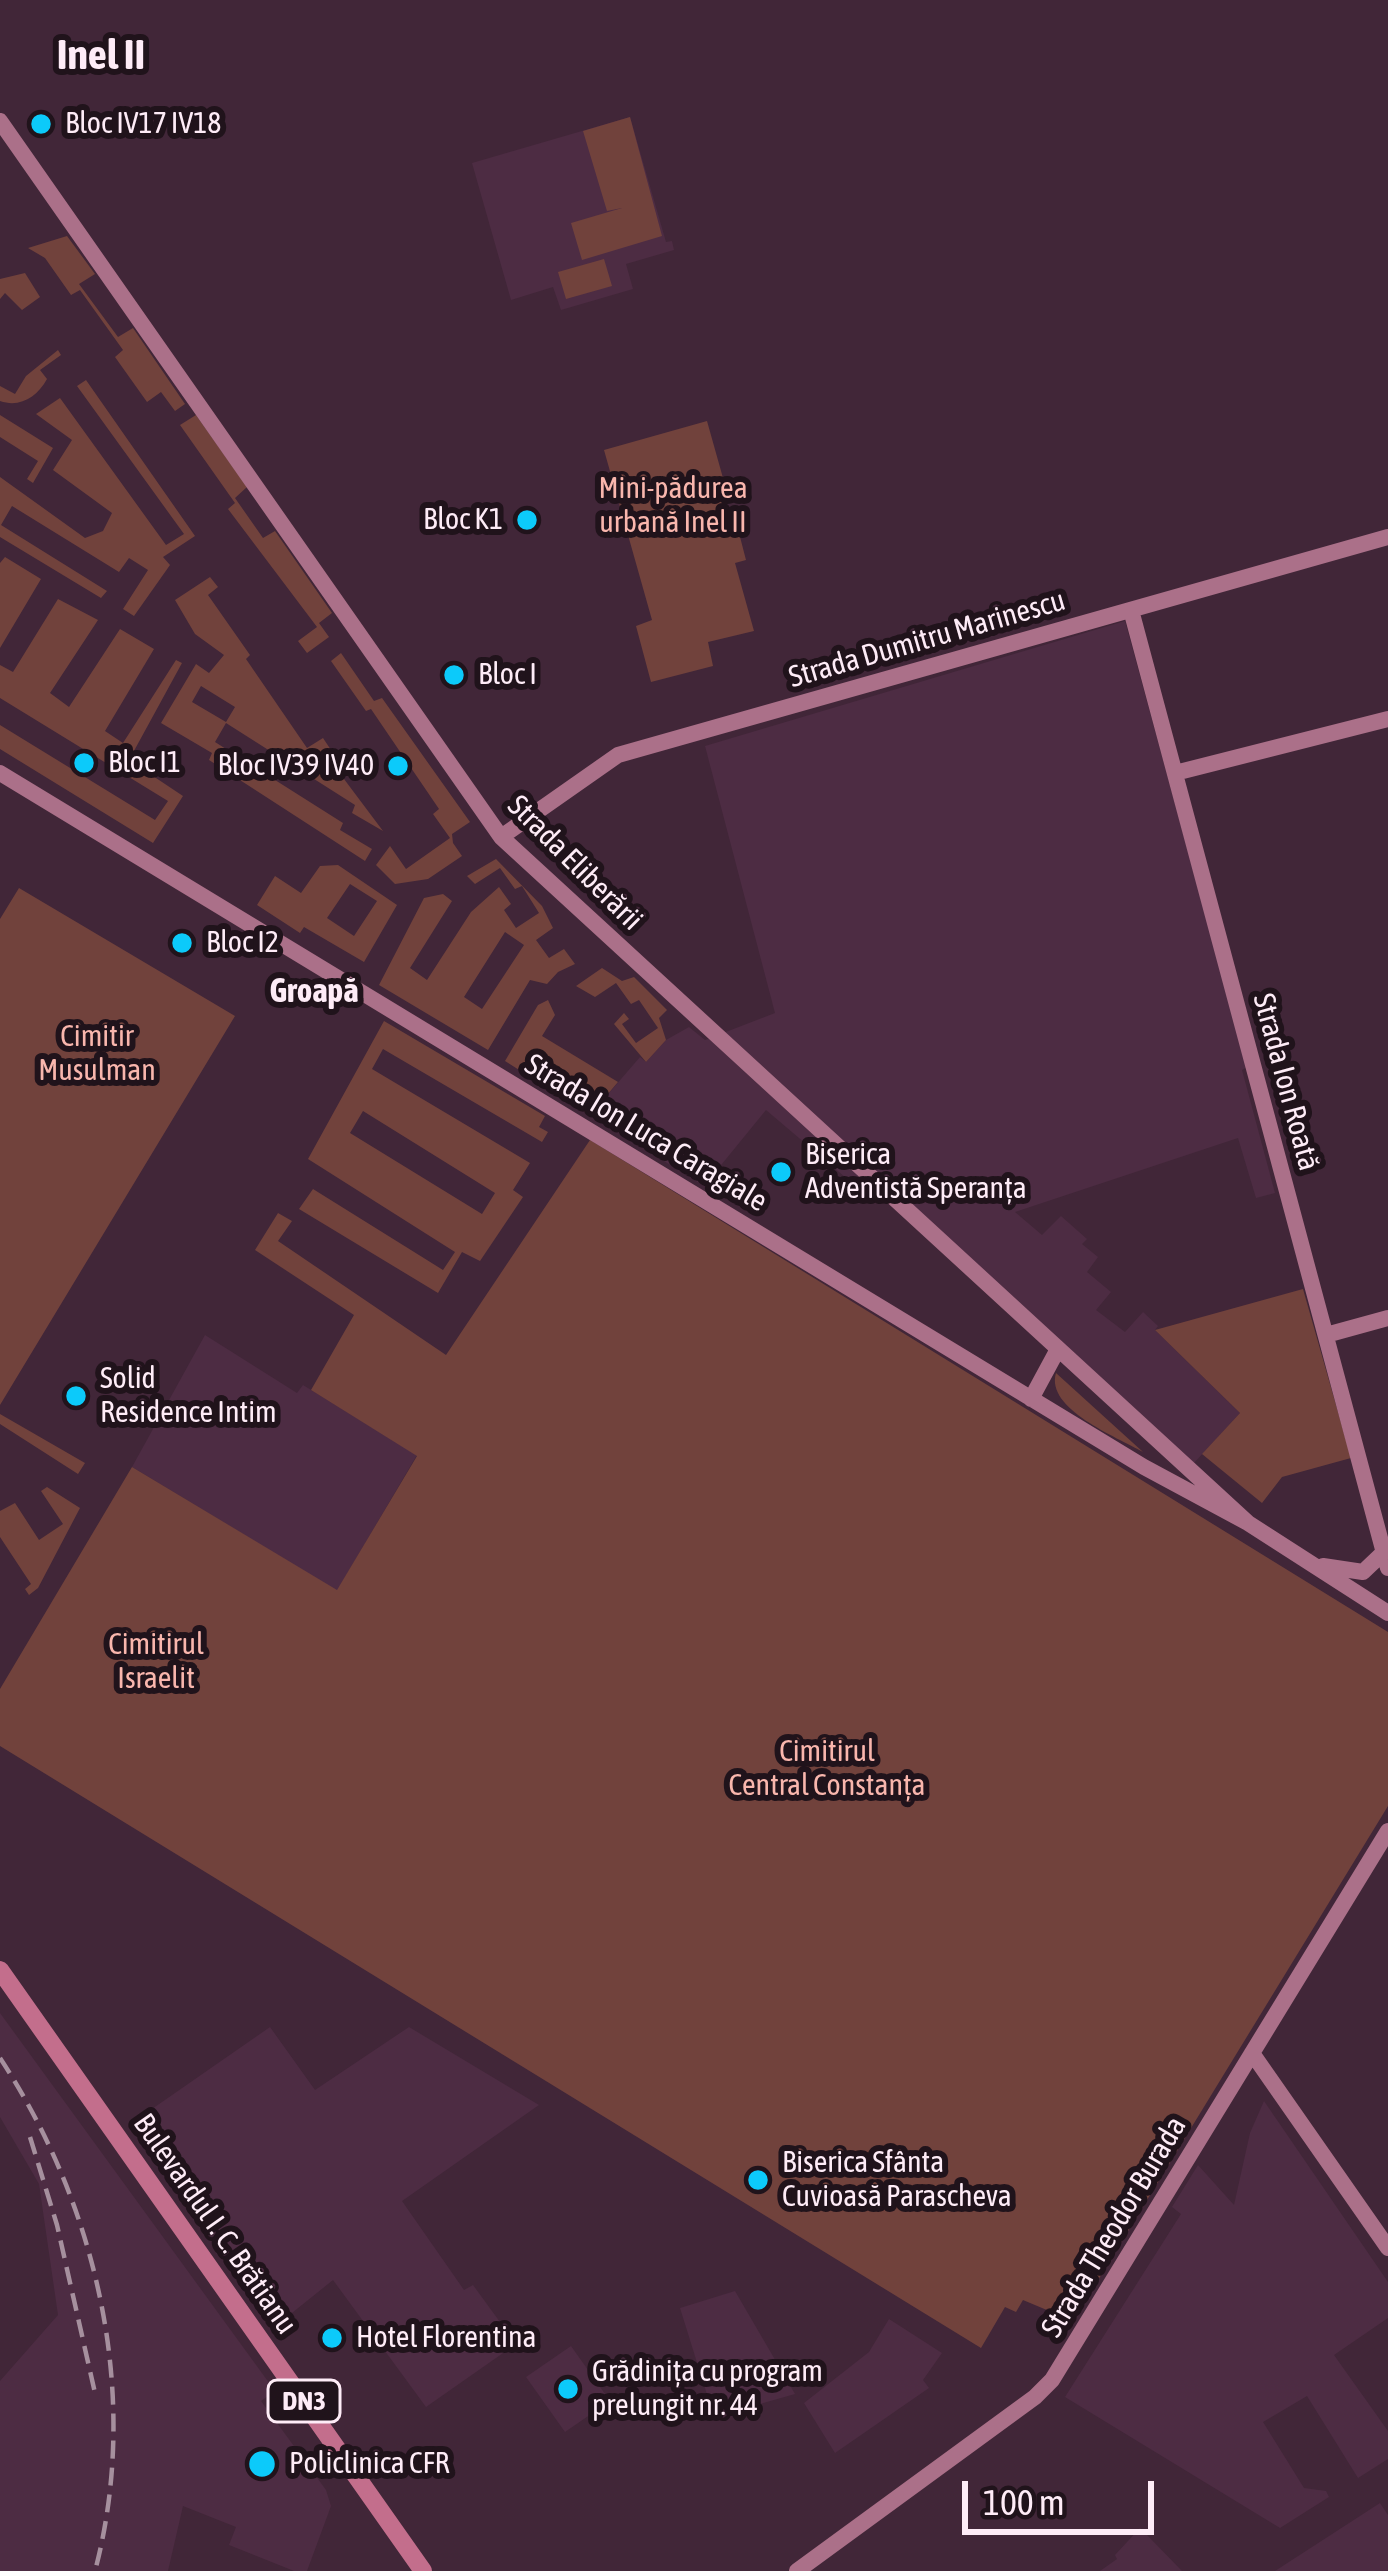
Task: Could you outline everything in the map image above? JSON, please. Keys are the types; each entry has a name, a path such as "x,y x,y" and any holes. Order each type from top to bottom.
{"main road":[{"name":"Bulevardul I. C. Brătianu","path":"0,1970 423,2571"}],"street":[{"name":"Strada Eliberării","path":"0,122 501,837 1248,1523"},
{"name":"Strada Dumitru Marinescu","path":"501,837 618,754 1388,537"},
{"name":"Strada Ion Roată","path":"1131,610 1386,1560"},
{"path":"1175,773 1388,719"},
{"name":"Strada Ion Luca Caragiale","path":"0,773 1144,1467 1248,1523 1388,1613"},
{"path":"1326,1335 1388,1318"},
{"path":"1031,1399 1058,1349"},
{"path":"1310,1563 1364,1572 1386,1560"},
{"name":"Strada Theodor Burada","path":"797,2571 1046,2387 1388,1831"},
{"path":"1252,2053 1388,2248"}],"shaded area":[{"path":"630,117 666,242 672,241 674,250 626,264 633,289 561,310 553,287 511,300 472,163"},
{"path":"1125,621 1247,1067 1242,1070 1275,1193 1256,1198 1238,1138 1015,1212 1042,1235 1061,1216 1087,1239 1082,1244 1098,1257 1087,1272 1111,1292 1096,1310 1125,1332 1143,1312 1158,1326 1155,1330 1240,1413 1194,1463 865,1165 852,1183 766,1110 704,1186 590,1115 640,1057 646,1062 666,1040 689,1027 705,1040 775,1013 705,746"},
{"path":"205,1335 297,1393 303,1385 417,1455 337,1591 132,1467"},
{"path":"0,2013 275,2391 261,2401 326,2490 331,2506 307,2571 294,2571 229,2545 236,2527 183,2506 168,2571 0,2571 0,2381 58,2315 39,2184 0,2117"},
{"path":"270,2027 315,2090 409,2027 539,2105 402,2201 464,2290 473,2285 516,2344 426,2407 333,2280 282,2321 139,2118"},
{"path":"1264,2101 1388,2282 1388,2318 1334,2355 1388,2431 1388,2459 1358,2478 1307,2396 1263,2422 1304,2488 1326,2491 1329,2497 1280,2528 1065,2397 1181,2214 1172,2207 1198,2165 1234,2205 1250,2133"},
{"path":"735,2291 795,2394 714,2417 680,2308"},
{"path":"889,2319 942,2353 923,2380 929,2388 835,2453 804,2403 869,2352"},
{"name":"Grădinița cu program prelungit nr. 44","path":"571,2346 610,2401 565,2432 526,2377"},
{"path":"1380,2503 1388,2515 1388,2571 1275,2571"},
{"path":"1140,2528 1182,2571 1100,2571 1117,2559 1115,2555"}],"green space":[{"path":"630,117 662,236 582,260 571,223 622,208 607,211 583,131"},
{"path":"67,236 95,274 79,284 118,337 133,328 185,404 175,411 161,392 147,402 115,357 123,350 80,290 71,295 45,258 28,248"},
{"path":"604,259 612,286 566,299 558,272"},
{"path":"25,273 40,297 22,310 5,293 0,299 0,279"},
{"path":"58,350 61,355 40,370 47,379 33,396 21,402 0,401 0,386 15,394 26,376"},
{"path":"86,380 195,536 163,557 170,565 134,616 123,609 148,570 129,558 119,572 12,506 1,525 107,591 101,598 0,537 0,477 85,538 103,531 112,513 53,470 72,440 36,414 60,398 166,545 184,534 77,386"},
{"path":"0,415 53,448 33,483 27,479 38,461 0,437"},
{"path":"196,415 247,487 235,498 263,538 275,531 332,613 319,623 329,637 307,653 298,641 317,627 228,509 235,503 180,425"},
{"name":"Mini-pădurea urbană Inel II","path":"707,421 723,478 717,481 732,534 739,533 746,560 735,563 754,631 708,642 713,666 651,682 636,626 652,620 604,450"},
{"path":"5,557 41,579 0,648 0,563"},
{"path":"210,577 218,587 208,595 250,655 246,659 307,748 323,738 331,750 326,755 383,831 352,813 355,805 226,723 215,742 343,823 340,830 372,849 365,861 209,760 212,753 161,723 196,664 209,673 224,655 195,634 175,600","holes":["201,686 235,707 226,722 192,702"]},
{"path":"58,599 98,620 50,693 69,707 120,629 154,649 105,731 123,743 176,660 182,663 129,760 183,796 153,843 0,749 0,725 155,820 168,801 0,698 0,665 13,672"},
{"path":"341,653 374,701 382,698 470,822 452,834 462,856 428,879 395,884 376,865 390,846 406,869 450,838 433,814 439,809 371,709 366,711 331,661"},
{"path":"496,859 542,906 553,928 536,940 549,958 564,949 575,964 547,984 530,980 488,1050 379,985 424,898 443,894 452,901 410,968 427,980 471,912 499,887 511,904 504,910 516,928 539,913 522,886 515,889 500,868 475,884 467,876","holes":["505,932 524,945 482,1009 464,997"]},
{"path":"338,865 397,905 364,962 304,927 300,933 257,905 275,876 301,893 320,866","holes":["350,884 377,901 354,936 327,918"]},
{"name":"Cimitir Musulman","path":"19,888 235,1016 0,1405 0,919"},
{"path":"602,968 622,981 634,977 667,1010 659,1018 666,1040 646,1062 614,1024 624,1013 629,1019 622,1024 636,1043 658,1028 639,1000 631,1004 616,983 595,997 576,986"},
{"path":"548,1000 555,1015 542,1036 618,1082 590,1115 505,1061 538,1005"},
{"path":"384,1021 545,1116 539,1127 548,1132 542,1142 383,1049 372,1069 530,1163 513,1190 523,1197 480,1261 462,1252 438,1293 299,1209 313,1189 443,1270 455,1252 308,1159","holes":["363,1111 495,1193 482,1214 350,1133"]},
{"name":"Cimitirul Central Constanța","path":"590,1140 1388,1632 1388,1806 1073,2321 1023,2300 1016,2312 1005,2307 981,2348 0,1746 0,1689 132,1467 337,1590 417,1456 311,1390 354,1315 255,1250 278,1213 292,1221 278,1241 446,1355"},
{"path":"1303,1289 1351,1458 1282,1477 1262,1503 1202,1454 1240,1413 1155,1330"},
{"path":"1056,1373 1143,1452 1072,1410 1061,1398"},
{"path":"0,1414 85,1463 78,1474 0,1424"},
{"path":"47,1487 80,1508 38,1588 29,1595 25,1589 31,1584 0,1537 0,1511 15,1503 39,1540 63,1524 41,1491"}],"railway":[{"path":"0,2058 63,2177 102,2305 113,2438 108,2505 95,2571"},
{"path":"30,2137 57,2225 95,2393"}],"place":[{"name":"Bloc IV17 IV18","path":"41,124"},
{"name":"Bloc K1","path":"527,520"},
{"name":"Bloc I","path":"454,675"},
{"name":"Bloc I1","path":"84,763"},
{"name":"Bloc IV39 IV40","path":"398,766"},
{"name":"Bloc I2","path":"182,943"},
{"name":"Biserica Adventistă Speranța","path":"781,1172"},
{"name":"Solid Residence Intim","path":"76,1396"},
{"name":"Biserica Sfânta Cuvioasă Parascheva","path":"758,2180"},
{"name":"Hotel Florentina","path":"332,2338"},
{"name":"Grădinița cu program prelungit nr. 44","path":"568,2389"},
{"name":"Policlinica CFR","path":"262,2464"}],"district":[{"name":"Inel II","path":"101,56"},
{"name":"Groapă","path":"314,992"}],"park label":[{"name":"Cimitirul Israelit","path":"156,1662"}]}
